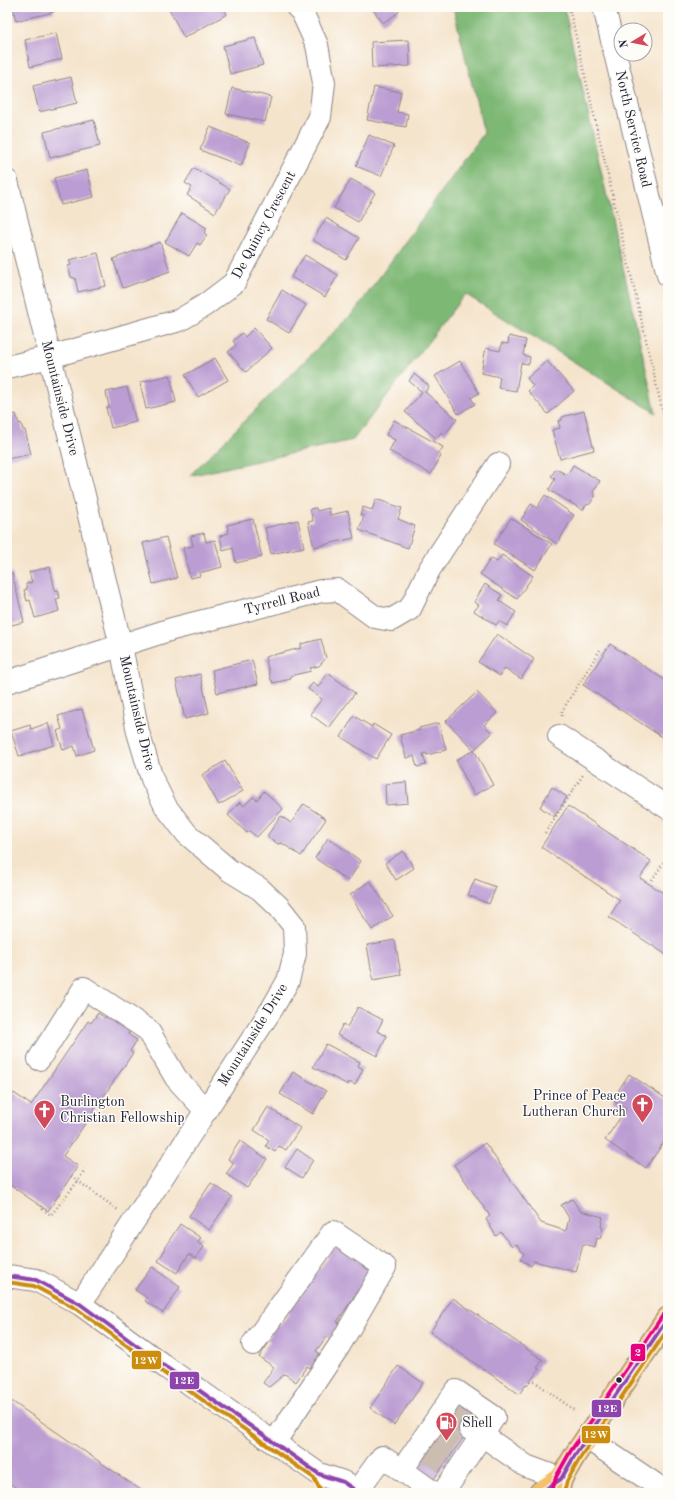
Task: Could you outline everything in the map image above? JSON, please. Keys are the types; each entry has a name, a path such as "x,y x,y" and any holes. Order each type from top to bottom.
{"main road":[{"path":"540,1493 560,1486 587,1438 668,1318"}],"street":[{"name":"De Quincy Crescent","path":"7,367 50,357 180,320 205,305 234,283 320,117 324,83 317,45 302,12 297,7"},
{"name":"North Service Road","path":"604,7 668,275"},
{"name":"Mountainside Drive","path":"7,181 121,646 138,732 152,779 166,807 187,834 229,870 260,889 279,907 294,926 295,954 288,981 273,1007 80,1304"},
{"name":"Tyrrell Road","path":"7,682 172,629 321,591 338,590 375,617 391,620 410,609 429,570 498,464"},
{"path":"559,736 668,808"},
{"path":"39,1059 84,988 148,1030 176,1078 206,1111"},
{"path":"253,1344 333,1232 385,1267 339,1346 274,1443"},
{"path":"7,1276 36,1280 80,1304 274,1443 324,1484 343,1482 358,1492 382,1457 434,1493"},
{"path":"402,1470 446,1414 456,1391 494,1417 475,1432 457,1460 442,1493"},
{"path":"475,1432 526,1466 560,1486"},
{"path":"587,1438 668,1492"}],"path":[{"path":"570,7 668,435"},
{"path":"559,736 562,711 600,650"},
{"path":"545,833 594,759"},
{"path":"652,880 668,856"},
{"path":"42,1208 51,1215 78,1181 85,1169"},
{"path":"71,1176 134,1222"},
{"path":"534,1381 574,1410"}],"green space":[{"path":"453,7 564,7 656,413 465,294 353,440 189,476 355,311 484,133"}],"building":[{"path":"13,7 53,7 54,12 16,21"},
{"path":"168,7 223,7 227,14 184,38"},
{"path":"371,7 396,7 399,12 383,23"},
{"path":"56,33 62,59 30,67 25,40"},
{"path":"255,38 263,65 230,74 223,46"},
{"path":"409,40 410,66 372,68 371,42"},
{"path":"71,77 77,103 39,112 33,86"},
{"path":"374,87 401,92 397,112 408,114 406,127 367,120"},
{"path":"232,88 271,97 265,122 226,114"},
{"path":"94,120 100,146 50,158 44,132"},
{"path":"210,127 250,143 241,166 200,150"},
{"path":"369,135 394,146 381,176 356,166"},
{"path":"194,168 230,189 215,213 187,195 192,187 185,183"},
{"path":"87,170 94,197 61,205 54,178"},
{"path":"351,179 375,193 358,222 334,208"},
{"path":"182,213 207,228 204,233 207,235 200,245 197,243 189,256 165,242"},
{"path":"326,218 359,238 346,260 313,240"},
{"path":"160,242 170,271 123,288 113,259"},
{"path":"98,253 106,286 78,292 75,278 71,277 68,266 71,265 69,260"},
{"path":"305,255 338,275 325,297 291,277"},
{"path":"282,290 306,305 289,333 266,319"},
{"path":"254,328 272,348 246,372 228,352 236,345 233,341 242,333 245,337"},
{"path":"509,336 526,340 523,355 530,357 529,364 521,363 516,391 498,388 500,377 481,373 486,348 500,351 502,343 508,344"},
{"path":"215,358 228,380 198,397 185,375"},
{"path":"460,361 479,393 471,398 475,404 458,414 435,376"},
{"path":"547,361 574,391 548,414 528,391 533,386 527,378"},
{"path":"414,374 429,386 425,392 457,419 445,434 442,432 436,438 405,412 422,392 409,381"},
{"path":"170,375 176,402 146,409 140,382"},
{"path":"127,387 136,422 111,428 106,408 109,407 106,392"},
{"path":"584,411 594,450 560,459 552,430 560,428 558,421 562,420 562,417"},
{"path":"16,414 19,424 21,423 23,430 25,430 31,454 7,459 7,417"},
{"path":"394,420 443,447 438,455 441,456 431,474 389,451 395,440 386,435"},
{"path":"573,465 600,481 593,492 595,496 590,504 586,505 583,510 549,490 555,479 551,476 556,469 567,475"},
{"path":"545,495 574,515 557,544 521,520 531,504 537,508"},
{"path":"376,499 402,508 398,519 415,526 408,548 359,530 364,516 360,515 363,507 372,510"},
{"path":"316,508 317,511 329,508 330,515 348,511 354,538 314,547 308,522 313,521 310,509"},
{"path":"511,518 552,544 535,570 494,544"},
{"path":"253,519 262,557 236,563 233,548 223,551 220,536 229,533 227,525"},
{"path":"298,520 304,547 271,554 265,528"},
{"path":"204,533 206,542 215,540 222,567 199,573 200,576 190,578 183,548 193,546 191,536"},
{"path":"166,537 177,578 153,584 143,543"},
{"path":"502,555 533,576 517,599 480,574 491,558 497,562"},
{"path":"50,567 54,591 58,590 60,598 56,599 59,611 35,618 30,600 27,601 24,590 27,589 26,584 32,582 29,572"},
{"path":"12,573 24,622 7,626 7,574"},
{"path":"485,584 502,595 499,601 516,612 507,626 499,621 496,625 474,611 479,605 474,602"},
{"path":"497,634 534,659 521,679 505,668 500,676 478,662"},
{"path":"321,639 326,658 319,666 310,668 311,671 290,676 291,679 273,683 265,657 301,648 301,644"},
{"path":"610,644 668,682 668,741 583,685"},
{"path":"252,660 258,684 217,693 212,670"},
{"path":"328,673 355,693 329,728 310,714 322,699 308,689 313,683 318,687"},
{"path":"200,674 209,713 185,719 176,680"},
{"path":"477,692 497,713 484,725 492,733 474,750 446,721"},
{"path":"82,709 94,750 77,756 74,746 63,750 57,731 62,729 58,716"},
{"path":"354,716 372,727 373,724 391,735 376,759 341,737"},
{"path":"48,723 54,745 19,756 11,731 30,725 31,729"},
{"path":"439,723 446,750 427,755 426,753 423,754 426,765 417,767 414,756 406,758 400,735"},
{"path":"474,750 493,785 474,795 456,760"},
{"path":"225,761 243,791 219,805 202,775"},
{"path":"406,782 408,803 386,805 385,784"},
{"path":"552,787 567,797 554,817 540,807"},
{"path":"264,791 283,809 257,837 249,831 247,833 228,815 240,802 244,806 253,797 257,800"},
{"path":"304,804 326,819 301,856 282,843 278,844 267,836 281,816 291,823"},
{"path":"568,806 651,861 640,878 668,896 668,956 609,917 620,900 541,847"},
{"path":"328,838 361,861 348,881 315,858"},
{"path":"403,851 414,868 396,880 385,863"},
{"path":"475,879 496,887 489,904 468,895"},
{"path":"370,881 393,916 372,930 350,895"},
{"path":"395,940 401,975 373,980 367,945"},
{"path":"358,1007 383,1020 377,1031 387,1036 377,1056 337,1035 343,1024 347,1027"},
{"name":"Burlington Christian Fellowship","path":"109,1012 132,1028 128,1034 137,1040 130,1051 133,1053 63,1156 78,1166 48,1211 7,1183 7,1102 14,1093 31,1105 88,1021 91,1023 98,1013 105,1018"},
{"path":"326,1044 360,1062 358,1066 363,1069 355,1085 349,1082 348,1085 313,1067"},
{"path":"293,1072 326,1091 313,1114 280,1094"},
{"name":"Prince of Peace Lutheran Church","path":"629,1074 668,1100 668,1140 666,1139 646,1168 605,1140 626,1109 612,1100"},
{"path":"268,1107 300,1128 286,1150 279,1146 275,1152 266,1146 269,1140 254,1130"},
{"path":"240,1141 267,1159 247,1188 226,1174 234,1163 228,1159"},
{"path":"485,1143 541,1223 566,1231 569,1218 561,1205 572,1199 580,1211 603,1217 601,1227 603,1228 600,1239 597,1238 595,1247 583,1244 576,1272 534,1261 531,1266 520,1259 524,1254 516,1244 512,1247 501,1232 496,1236 486,1219 490,1216 454,1165"},
{"path":"297,1149 313,1160 302,1178 285,1167"},
{"path":"211,1183 232,1197 209,1230 189,1216"},
{"path":"180,1224 201,1238 197,1242 204,1247 196,1258 189,1254 177,1273 158,1261"},
{"path":"336,1245 372,1270 337,1322 340,1324 330,1339 327,1336 316,1351 320,1354 310,1368 307,1366 296,1382 285,1374 269,1387 263,1383 274,1367 259,1357 270,1341 267,1339 277,1324 280,1326 290,1312 287,1310 297,1294 300,1297"},
{"path":"152,1267 180,1287 163,1313 145,1301 147,1298 135,1290"},
{"path":"453,1298 543,1360 537,1368 539,1369 527,1386 526,1385 519,1394 430,1332"},
{"path":"398,1366 423,1383 394,1425 370,1408"},
{"path":"7,1398 145,1493 24,1493 7,1482"},
{"path":"461,1399 481,1413 431,1483 412,1470"}],"tunnel":[{"path":"450,1416 469,1429"},
{"path":"436,1435 456,1448"},
{"path":"426,1450 445,1463"}],"transit line":[{"name":"12E","path":"7,1276 36,1280 80,1304 167,1368 319,1474 343,1482 359,1493"},
{"name":"12W","path":"7,1282 34,1286 77,1309 164,1373 314,1478 322,1493"},
{"name":"2","path":"552,1492 556,1477 570,1452 663,1315"},
{"name":"12E","path":"540,1493 561,1479 575,1455 668,1318"},
{"name":"12W","path":"564,1493 567,1481 580,1458 668,1329"}],"place":[{"name":"Prince of Peace Lutheran Church","path":"642,1124"},
{"name":"Burlington Christian Fellowship","path":"44,1130"},
{"name":"Shell","path":"446,1442"}]}
